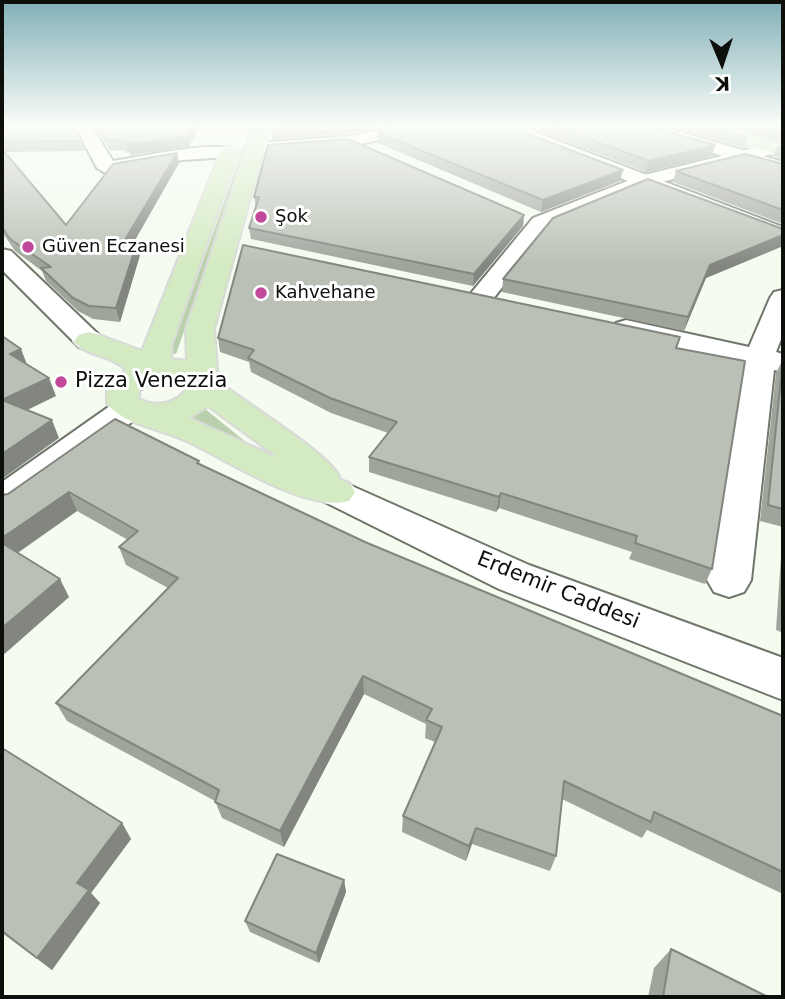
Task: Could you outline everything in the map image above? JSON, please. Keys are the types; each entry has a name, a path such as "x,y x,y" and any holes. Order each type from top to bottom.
{"main road":[{"path":"140,391 222,173"},
{"path":"89,341 109,374 140,391 187,406 202,393 204,383 200,329 240,247 253,173"},
{"name":"Erdemir Caddesi","path":"179,368 190,370 228,408 305,459 337,492 283,476 196,432 140,391 179,368"}],"street":[{"path":"628,173 783,235"},
{"path":"452,292 493,300 535,220 675,173"},
{"path":"2,256 89,341"},
{"path":"729,580 783,298"},
{"path":"599,323 771,360"},
{"path":"2,501 140,391"},
{"name":"Erdemir Caddesi","path":"337,492 514,577 783,679"}],"green space":[{"path":"234,173 240,173 176,354 170,354"},
{"path":"204,408 268,460 188,420"}],"building":[{"path":"2,173 22,173 66,225 106,173 165,173 123,243 137,243 116,308 89,306 73,298 41,268 51,267 10,239 2,227"},
{"path":"261,173 426,173 524,215 474,274 249,228 259,197 254,197"},
{"path":"476,173 616,173 543,200"},
{"path":"680,173 783,173 783,210"},
{"path":"648,179 783,229 783,235 710,265 688,317 503,279 553,218"},
{"path":"243,245 680,337 676,348 745,361 712,569 635,543 637,536 501,493 499,497 369,457 397,422 330,398 248,358 254,350 218,338"},
{"path":"2,336 21,349 10,354 49,378 2,400"},
{"path":"783,359 783,509 768,505"},
{"path":"2,400 52,420 2,454"},
{"path":"115,419 199,461 197,463 365,542 783,716 783,872 654,812 651,822 564,781 556,856 476,828 469,846 403,816 442,727 426,720 432,709 363,676 280,831 215,802 219,790 56,703 178,578 119,547 138,531 69,492 2,538 2,495 8,494"},
{"path":"2,543 60,579 2,628"},
{"path":"2,748 122,823 77,883 89,890 37,958 2,931"},
{"path":"277,854 344,880 316,953 245,921"},
{"path":"671,949 768,997 663,997"}],"place":[{"name":"Şok","path":"261,217"},
{"name":"Güven Eczanesi","path":"28,247"},
{"name":"Kahvehane","path":"261,293"},
{"name":"Pizza Venezzia","path":"61,382"}]}
